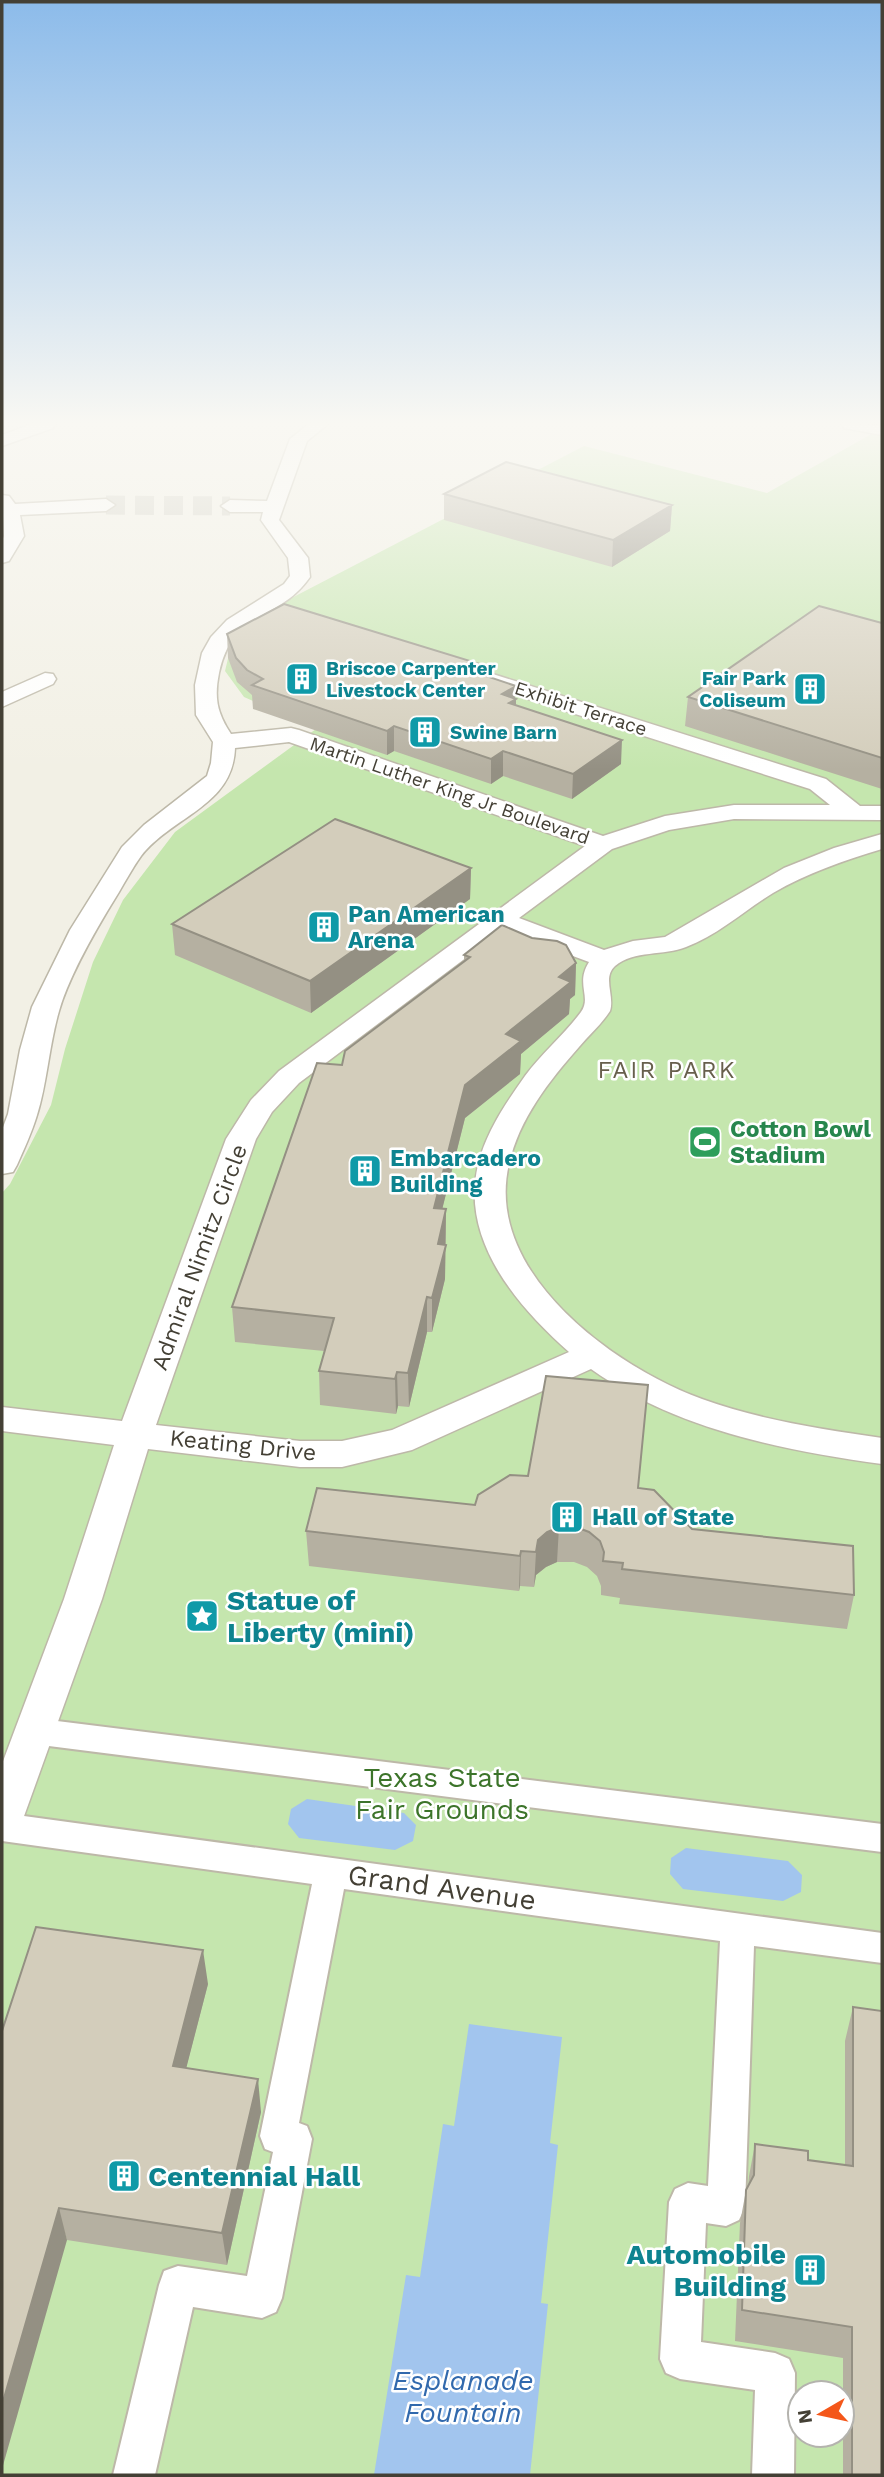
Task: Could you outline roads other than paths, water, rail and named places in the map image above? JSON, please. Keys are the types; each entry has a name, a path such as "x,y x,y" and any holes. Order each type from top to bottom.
{"street":[{"path":"2,557 12,540"},
{"path":"2,1165 23,1114 34,1050 46,1007 83,930 131,852 153,830 207,790 218,778 223,763 224,742 207,715 208,669 221,637 258,608 291,588 300,578 298,558 284,540"},
{"path":"258,608 283,616"},
{"name":"Exhibit Terrace","path":"455,668 818,784 855,813"},
{"path":"2,700 45,678"},
{"name":"Martin Luther King Jr Boulevard","path":"224,742 290,735 603,844 665,823 722,814 767,811 882,813"},
{"path":"882,841 817,862 779,880 671,944 624,950 607,960 595,973 593,985 598,998 597,1010 554,1058 524,1098 499,1151 490,1188 492,1220 504,1253 528,1290 591,1355 684,1406 786,1435 882,1451"},
{"name":"Admiral Nimitz Circle","path":"2,1819 83,1599 135,1434 241,1139 252,1116 269,1094 289,1077 603,844"},
{"path":"500,919 607,960"},
{"name":"Keating Drive","path":"2,1419 300,1454 342,1454 400,1441 591,1355"},
{"path":"33,1731 882,1838"},
{"name":"Grand Avenue","path":"2,1827 882,1948"},
{"path":"134,2475 178,2285 261,2298 294,2139 278,2136 331,1872"},
{"path":"738,1928 726,2207 688,2202 680,2359 775,2373 773,2475"}],"water":[{"path":"307,1799 404,1813 416,1825 413,1841 395,1850 299,1838 288,1824 291,1809"},
{"path":"686,1848 788,1861 802,1875 801,1892 783,1901 683,1889 670,1874 671,1858"},
{"name":"Esplanade Fountain","path":"469,2024 562,2037 550,2143 558,2145 541,2303 548,2304 530,2475 374,2475 406,2275 420,2277 443,2124 454,2126"}],"place":[{"name":"Briscoe Carpenter Livestock Center","path":"302,679"},
{"name":"Fair Park Coliseum","path":"810,689"},
{"name":"Swine Barn","path":"425,732"},
{"name":"Pan American Arena","path":"324,927"},
{"name":"Cotton Bowl Stadium","path":"705,1142"},
{"name":"Embarcadero Building","path":"365,1171"},
{"name":"Hall of State","path":"567,1517"},
{"name":"Statue of Liberty (mini)","path":"202,1616"},
{"name":"Centennial Hall","path":"124,2176"},
{"name":"Automobile Building","path":"810,2270"}],"district":[{"name":"FAIR PARK","path":"667,1070"}],"park label":[{"name":"Texas State Fair Grounds","path":"442,1793"}]}
